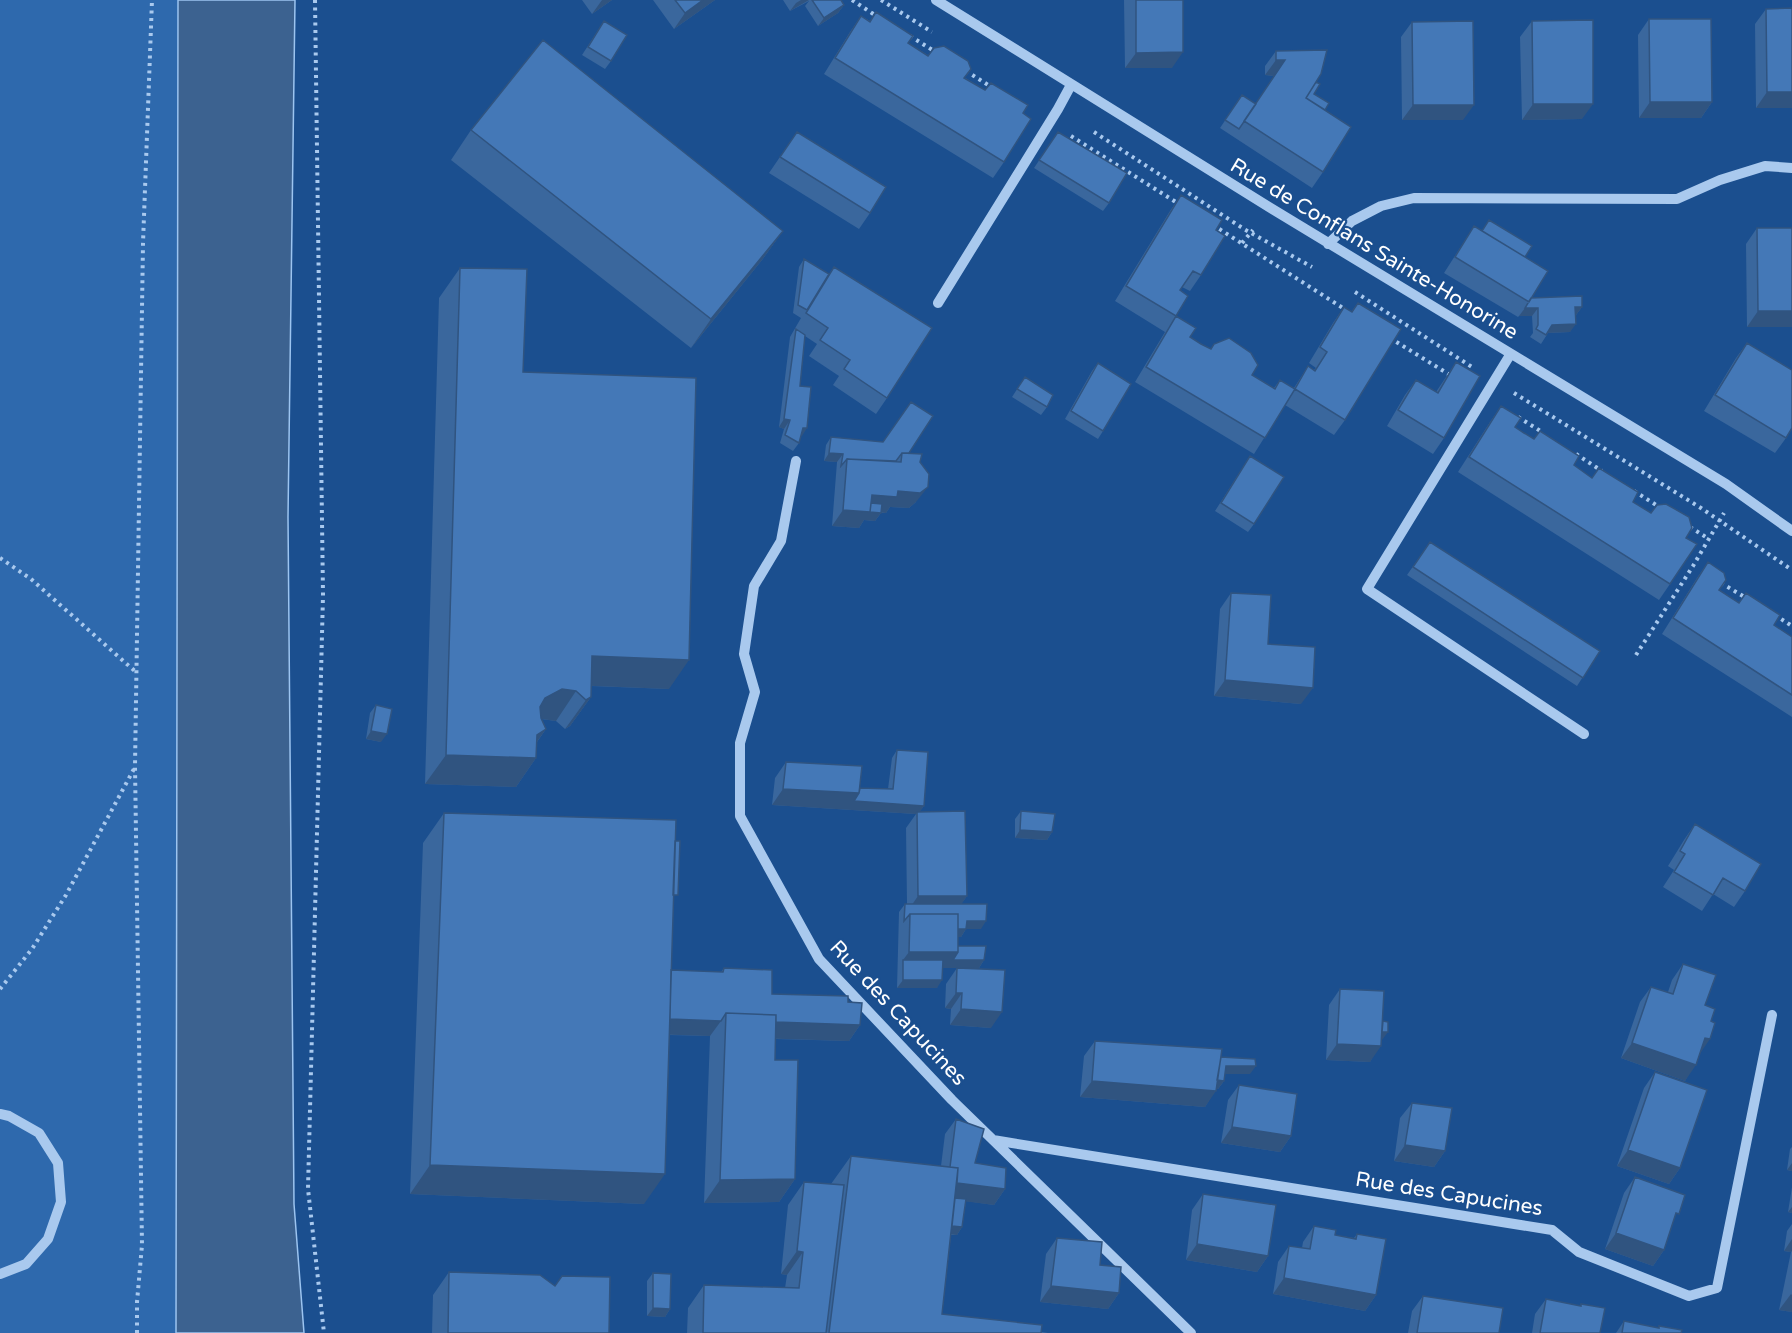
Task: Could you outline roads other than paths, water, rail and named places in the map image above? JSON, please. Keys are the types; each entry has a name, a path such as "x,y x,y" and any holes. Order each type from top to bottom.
{"street":[{"name":"Rue de Conflans Sainte-Honorine","path":"936,0 1328,244 1736,492 1792,531"},
{"path":"938,303 1071,85"},
{"path":"1328,244 1352,221 1381,206 1414,198 1677,198 1720,180 1765,166 1792,168"},
{"path":"1510,355 1367,589 1584,734"},
{"name":"Rue des Capucines","path":"796,461 781,541 754,586 744,654 755,692 740,743 740,816 819,959 952,1100 1191,1333"},
{"name":"Rue des Capucines","path":"992,1140 1552,1230 1579,1252 1689,1296 1717,1288 1772,1015"},
{"path":"0,1114 9,1116 39,1133 58,1163 62,1202 48,1239 26,1264 0,1274"}]}
